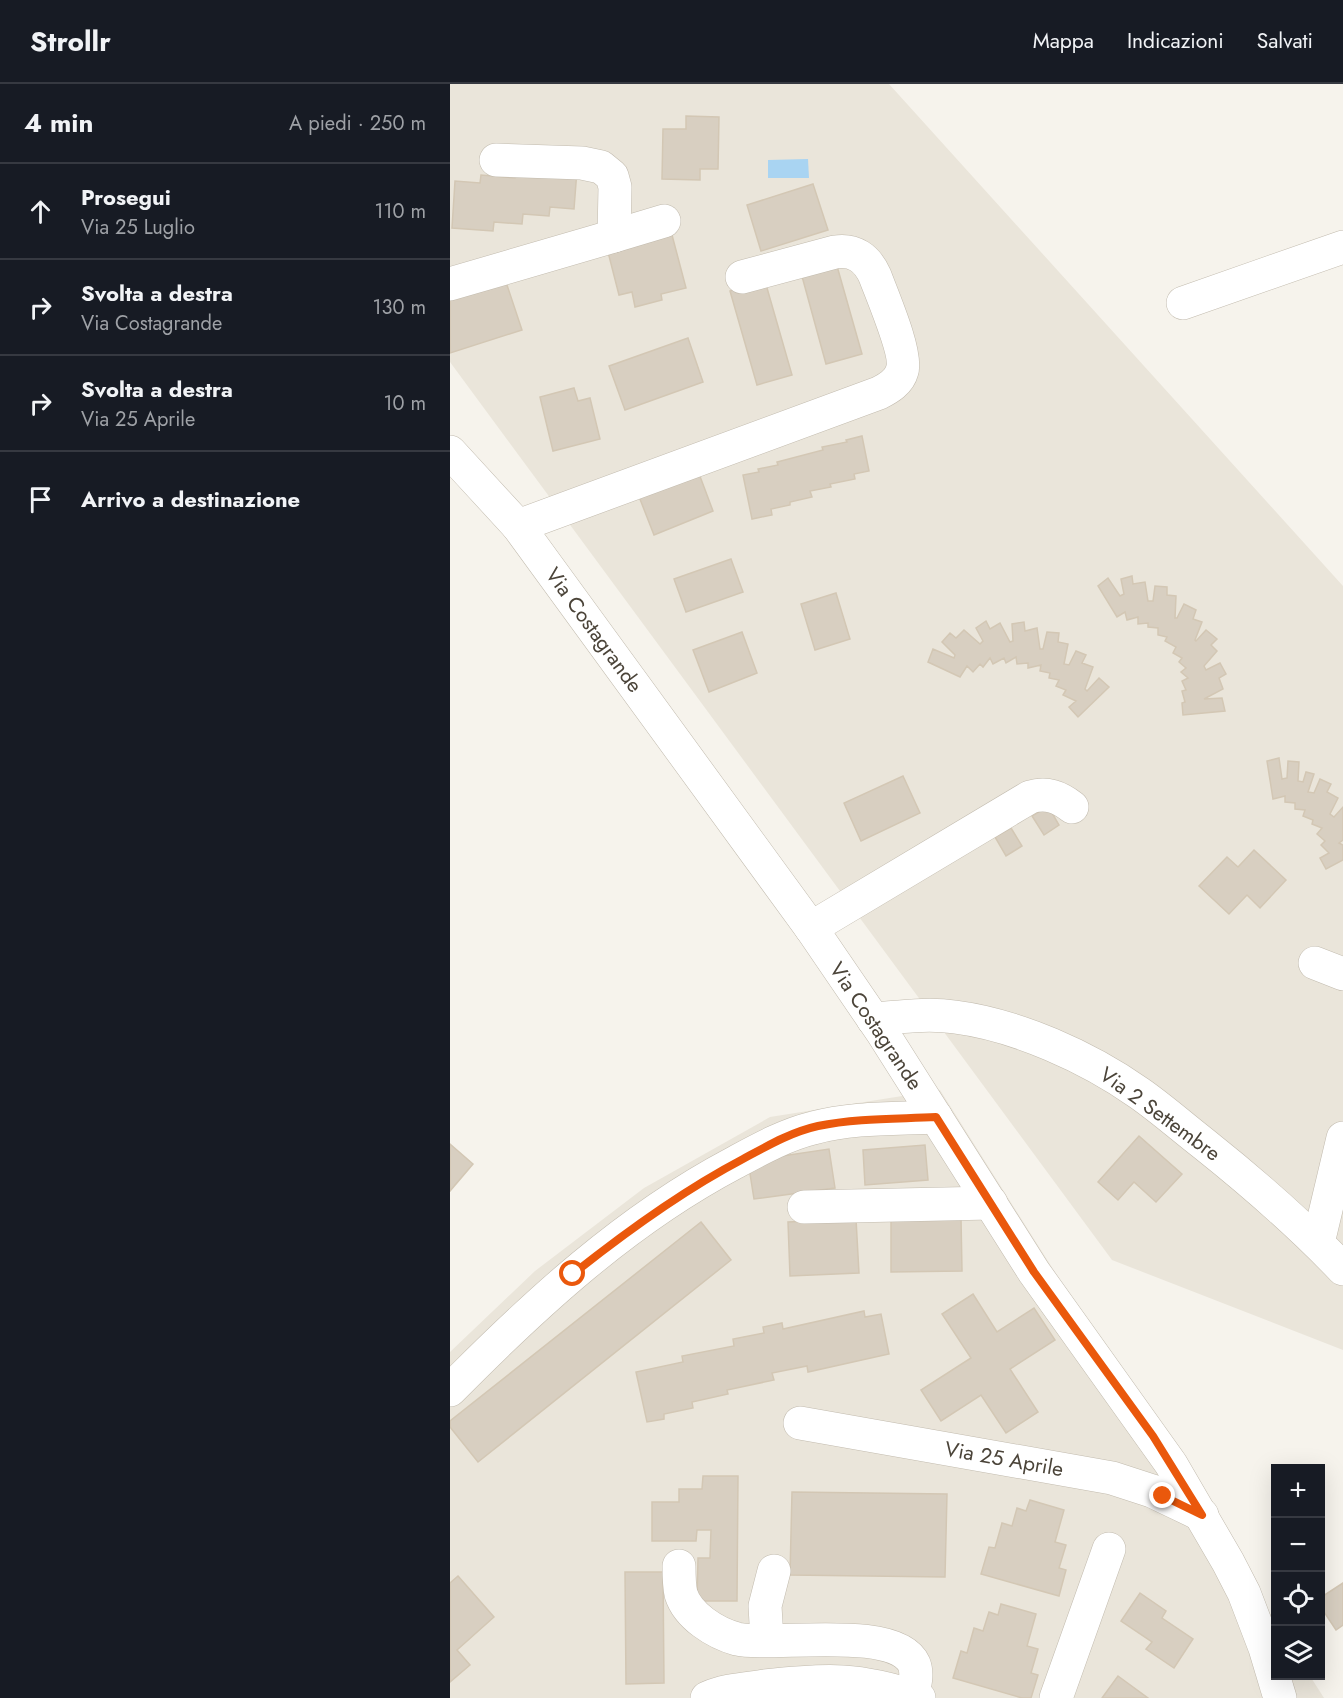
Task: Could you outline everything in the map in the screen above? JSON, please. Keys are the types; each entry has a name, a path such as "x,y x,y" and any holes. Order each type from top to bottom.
{"street":[{"path":"496,160 582,163 601,167 612,176 614,182 616,193 614,236"},
{"path":"450,284 664,221"},
{"path":"1183,303 1343,246"},
{"path":"518,526 879,393 899,378 903,370 903,354 875,276 870,266 860,256 848,252 835,252 742,277"},
{"name":"Via Costagrande","path":"454,454 518,526 811,928 873,1019 1034,1272 1171,1464 1228,1562 1251,1609 1280,1698"},
{"path":"811,928 1030,797 1053,796 1072,807"},
{"name":"Via 2 Settembre","path":"873,1019 931,1016 975,1020 1036,1040 1096,1066 1154,1104 1254,1184 1329,1224 1343,1269"},
{"path":"450,1390 535,1308 597,1255 670,1201 718,1172 778,1141 816,1127 847,1122 936,1117"},
{"path":"1329,1224 1343,1138"},
{"path":"804,1207 991,1203"},
{"name":"Via 25 Aprile","path":"800,1423 1112,1478 1152,1491 1202,1515"},
{"path":"1056,1698 1109,1549"},
{"path":"679,1566 682,1597 688,1608 696,1616 730,1637 744,1640 831,1639 888,1646 898,1650 913,1662 916,1676 915,1697 869,1684 822,1680 730,1691 707,1698"},
{"path":"767,1640 765,1606 774,1571"}],"shaded area":[{"path":"450,84 889,84 1343,586 1343,1350 1112,1260 450,362"},
{"path":"940,1090 1271,1615 1271,1680 1313,1680 1324,1698 450,1698 450,1352 535,1271 644,1188 770,1117"}],"water":[{"path":"808,159 809,178 768,178 768,160"}],"building":[{"path":"686,116 719,117 718,169 700,169 700,180 662,179 663,129 686,129"},
{"path":"577,170 574,209 550,207 549,216 523,214 522,224 494,222 493,231 452,228 455,181 480,183 481,175 515,178 516,172"},
{"path":"813,184 828,230 761,251 747,205"},
{"path":"672,235 686,288 661,294 662,300 635,307 632,292 619,295 608,252"},
{"path":"835,259 862,354 826,364 800,269"},
{"path":"765,281 792,375 757,385 730,291"},
{"path":"506,282 522,330 450,353 450,300"},
{"path":"688,338 703,382 625,410 609,366"},
{"path":"574,388 578,401 590,398 600,439 553,451 540,397"},
{"path":"862,436 869,471 854,474 855,479 810,491 812,497 771,509 772,515 752,519 743,475 759,472 758,469 778,465 777,462 823,450 822,447 847,442 846,440"},
{"path":"698,471 713,511 654,535 638,494"},
{"path":"731,559 743,592 686,612 674,579"},
{"path":"1132,576 1133,584 1145,582 1148,601 1153,601 1155,586 1167,587 1167,595 1176,596 1175,618 1184,604 1196,610 1193,619 1202,622 1196,641 1206,630 1217,639 1211,645 1217,651 1204,666 1206,670 1220,663 1226,674 1219,678 1223,689 1204,699 1222,698 1225,711 1183,715 1182,703 1185,702 1182,691 1186,690 1182,681 1188,678 1181,672 1186,668 1179,662 1182,658 1173,653 1176,647 1165,641 1167,637 1158,635 1158,628 1148,627 1148,623 1138,624 1138,617 1127,620 1125,612 1117,617 1098,586 1108,578 1120,596 1124,594 1121,579"},
{"path":"836,593 850,639 815,650 801,604"},
{"path":"986,621 990,629 1000,623 1010,642 1013,641 1012,624 1024,622 1025,631 1037,628 1040,649 1043,649 1047,632 1059,633 1058,642 1068,644 1064,664 1069,665 1076,651 1086,655 1082,663 1093,667 1085,689 1087,691 1099,678 1109,687 1078,717 1069,707 1076,701 1063,695 1066,690 1056,686 1059,680 1049,678 1050,673 1040,671 1041,665 1028,668 1028,663 1017,664 1016,657 1006,663 1004,658 993,664 990,658 983,667 980,664 973,672 967,666 960,677 928,662 933,649 954,658 955,655 942,642 950,633 956,638 964,630 980,644 983,641 976,628"},
{"path":"742,632 757,673 709,692 693,650"},
{"path":"1279,758 1282,779 1287,778 1288,761 1299,762 1298,781 1303,782 1306,772 1314,774 1308,792 1314,793 1320,779 1331,784 1327,792 1338,798 1330,814 1334,817 1343,807 1343,840 1339,843 1343,845 1343,860 1326,869 1320,858 1329,853 1321,845 1325,841 1317,834 1322,828 1312,824 1313,820 1303,816 1305,810 1295,809 1295,803 1285,802 1285,796 1273,799 1267,761"},
{"path":"903,776 920,813 861,841 844,803"},
{"path":"1048,806 1059,825 1044,835 1032,816"},
{"path":"1011,828 1022,846 1006,856 995,837"},
{"path":"1254,850 1286,880 1260,908 1247,895 1229,914 1199,886 1227,857 1238,867"},
{"path":"1139,1136 1182,1174 1156,1202 1134,1182 1118,1200 1098,1182"},
{"path":"450,1144 473,1164 450,1191"},
{"path":"925,1145 928,1180 865,1185 863,1150"},
{"path":"829,1149 835,1188 754,1199 748,1161"},
{"path":"961,1218 962,1271 891,1272 891,1219"},
{"path":"856,1219 859,1273 790,1276 788,1222"},
{"path":"701,1222 731,1260 478,1462 450,1427 450,1421"},
{"path":"973,1294 997,1332 1034,1308 1055,1340 1010,1369 1038,1412 1006,1433 981,1395 941,1421 921,1390 971,1358 942,1314"},
{"path":"864,1311 865,1317 881,1314 889,1354 808,1372 807,1366 772,1373 774,1380 727,1390 728,1394 692,1402 693,1408 664,1414 664,1419 647,1422 636,1372 683,1362 682,1356 734,1346 733,1339 764,1333 763,1327 782,1323 783,1329"},
{"path":"703,1476 738,1476 737,1601 697,1601 698,1558 710,1558 711,1530 697,1530 696,1541 652,1541 652,1502 679,1502 679,1489 702,1489"},
{"path":"792,1492 947,1494 945,1577 790,1575"},
{"path":"1030,1500 1064,1510 1055,1542 1066,1545 1059,1568 1066,1570 1059,1596 981,1574 989,1547 995,1548 1002,1523 1012,1526 1017,1508 1026,1511"},
{"path":"625,1572 663,1572 664,1683 626,1684"},
{"path":"458,1576 494,1617 457,1650 470,1665 450,1682 450,1583"},
{"path":"1343,1583 1343,1625 1336,1630 1325,1614 1325,1595"},
{"path":"1140,1593 1166,1611 1162,1618 1193,1639 1174,1668 1146,1649 1152,1642 1121,1621"},
{"path":"1001,1604 1036,1614 1027,1646 1038,1649 1031,1673 1038,1675 1031,1698 1022,1698 953,1678 961,1651 967,1653 974,1628 983,1631 989,1612 998,1615"},
{"path":"1118,1676 1148,1698 1102,1698"}],"route":[{"path":"573,1274 670,1201 718,1172 790,1135 840,1123 936,1117 1034,1272 1153,1436 1202,1515 1163,1496"}]}
